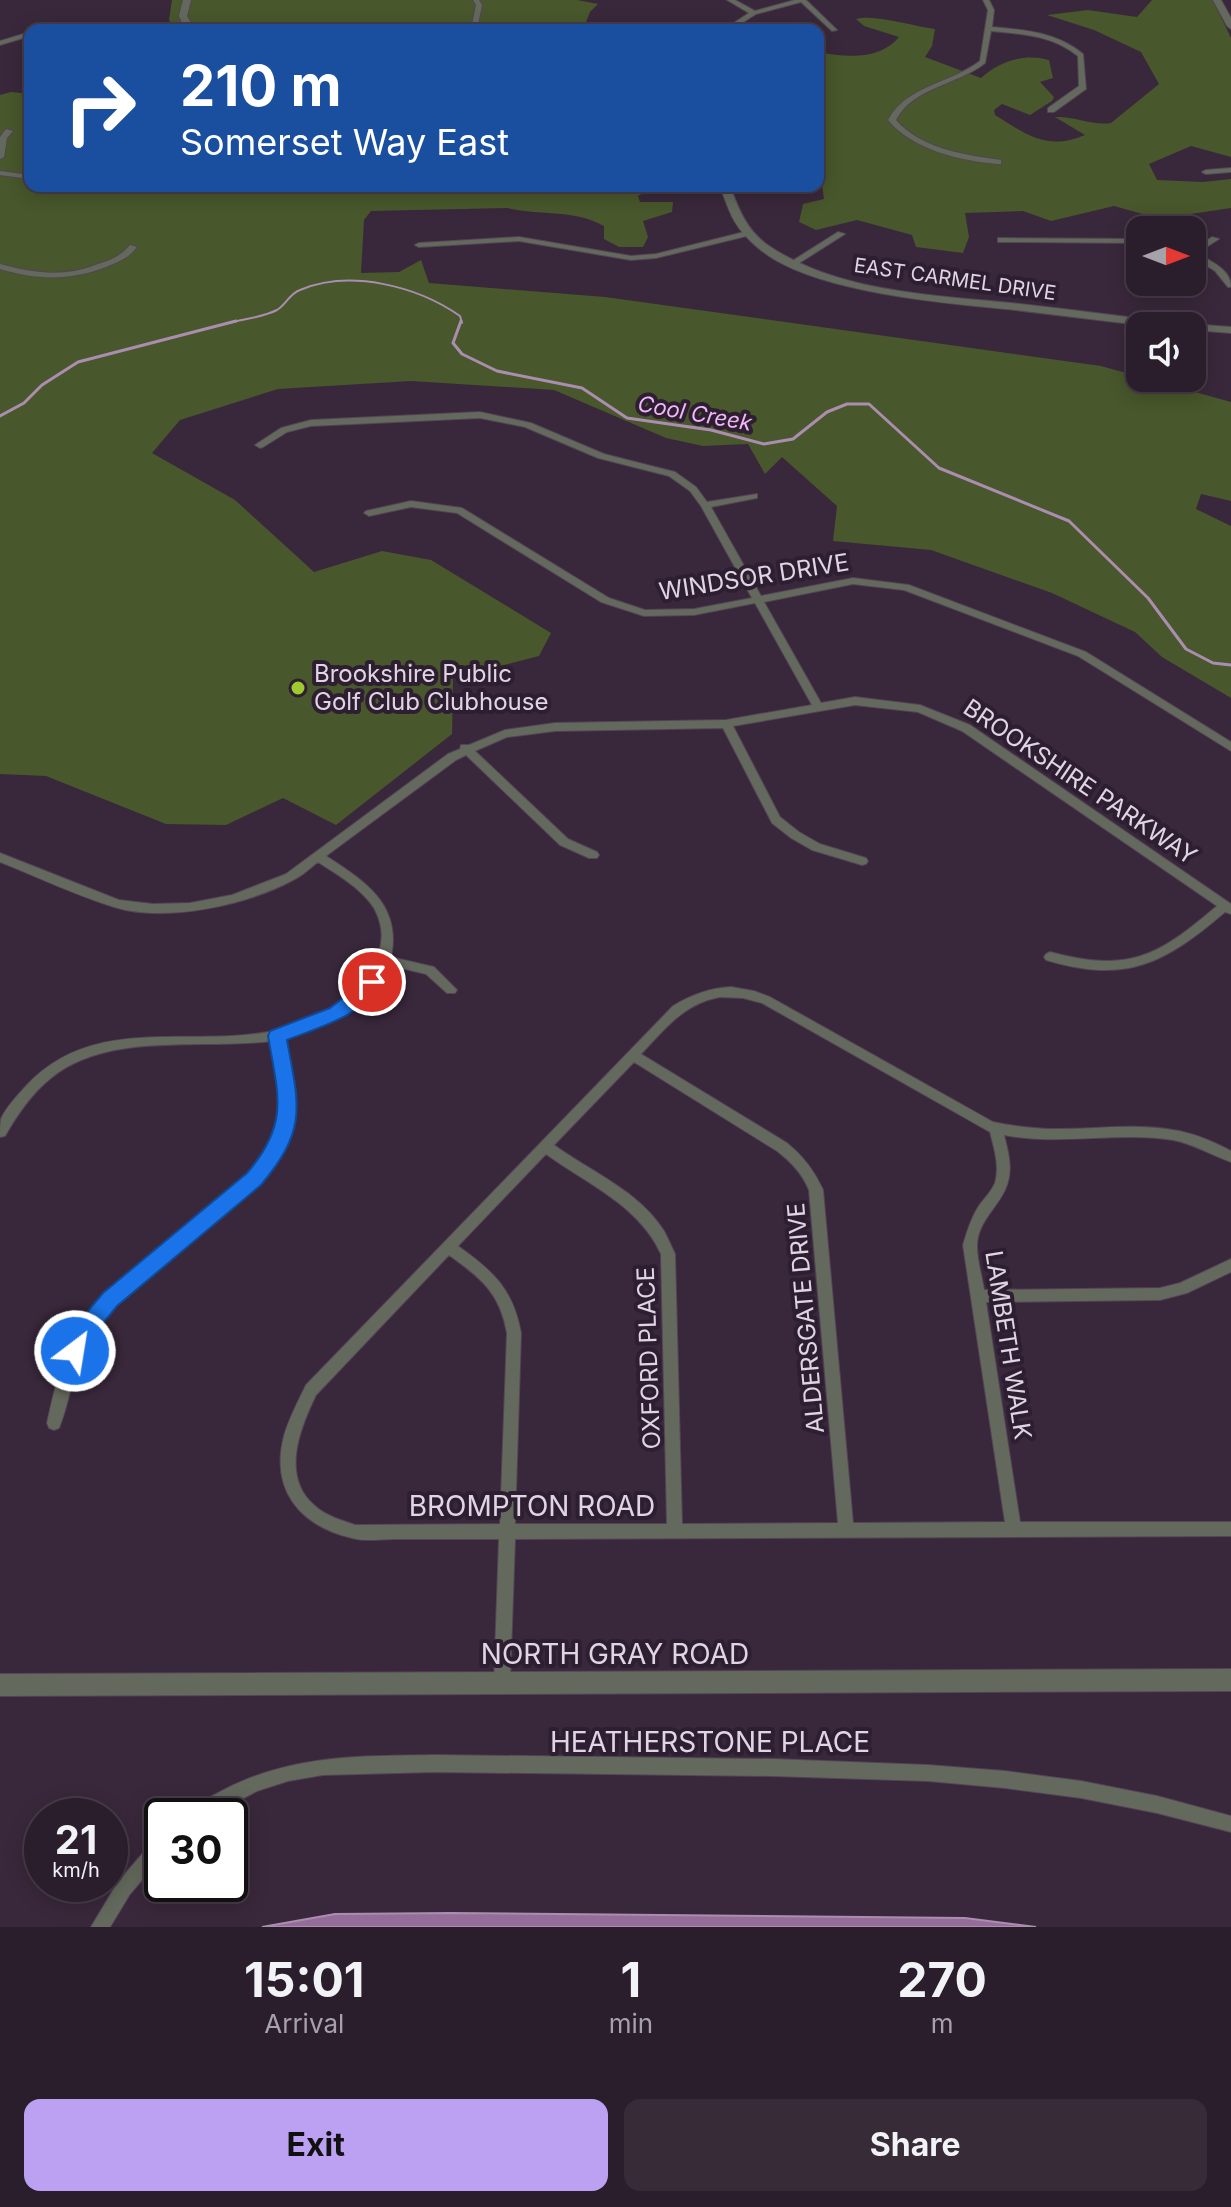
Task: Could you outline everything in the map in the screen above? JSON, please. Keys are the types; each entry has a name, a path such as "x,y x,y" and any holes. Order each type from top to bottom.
{"street":[{"path":"187,0 187,24"},
{"path":"475,24 479,5 476,0"},
{"path":"730,0 754,13"},
{"path":"736,24 754,13 802,0 834,30"},
{"path":"986,0 991,10 984,59 978,67 920,93 894,114 892,120 899,129 956,157 998,162"},
{"path":"1217,0 1231,26"},
{"path":"988,29 1060,40 1081,55 1083,87 1051,110"},
{"path":"0,43 24,36"},
{"path":"0,157 9,131"},
{"path":"1206,172 1231,170"},
{"path":"0,173 24,176"},
{"name":"EAST CARMEL DRIVE","path":"726,192 729,206 748,233 793,263 843,282 897,293 1126,320"},
{"path":"419,245 519,239 631,258 656,256 748,233"},
{"path":"793,263 841,234"},
{"path":"1206,245 1215,239"},
{"path":"1001,240 1126,241"},
{"path":"0,266 44,278 72,277 123,257 133,247"},
{"path":"1206,262 1218,269 1231,285"},
{"path":"1206,328 1231,330"},
{"path":"260,445 284,430 311,423 480,415 528,425 595,455 664,471 686,483 705,505 817,705"},
{"path":"705,505 754,496"},
{"name":"WINDSOR DRIVE","path":"369,513 416,503 459,510 605,600 636,611 686,613 853,581 906,587 1082,654 1231,747"},
{"name":"BROOKSHIRE PARKWAY","path":"0,857 98,898 153,908 212,904 250,895 290,877 320,858 465,748 505,734 544,727 726,724 817,705 884,702 920,709 956,722 1228,908"},
{"path":"726,724 776,820 789,832 822,850 862,861"},
{"path":"465,748 564,842 593,855"},
{"path":"0,1132 16,1104 35,1084 54,1068 88,1052 130,1044 225,1043 277,1036 324,1019 365,991 384,960 388,930 383,910 368,890 320,858"},
{"path":"1050,957 1092,967 1141,963 1174,947 1228,908"},
{"path":"384,960 430,970 451,990"},
{"name":"BROMPTON ROAD","path":"1230,1534 1014,1530 355,1532 342,1529 303,1506 290,1484 287,1470 289,1436 311,1390 632,1055 690,1000 718,992 749,993 973,1120 996,1129 1020,1133 1171,1133 1206,1143 1231,1157"},
{"path":"54,1423 75,1351 102,1308 254,1179 279,1146 289,1117 290,1098 277,1036"},
{"name":"ALDERSGATE DRIVE","path":"632,1055 782,1147 803,1163 810,1175 816,1190 846,1531"},
{"name":"LAMBETH WALK","path":"996,1129 1006,1175 972,1233 970,1245 1014,1530"},
{"name":"OXFORD PLACE","path":"545,1146 645,1215 662,1234 668,1254 675,1532"},
{"path":"449,1247 489,1278 511,1307 514,1333 502,1682"},
{"path":"978,1296 1168,1293 1231,1265"},
{"name":"NORTH GRAY ROAD","path":"0,1685 1231,1680"},
{"name":"HEATHERSTONE PLACE","path":"226,1798 251,1784 292,1771 323,1767 886,1769 982,1777 1096,1793 1190,1811 1231,1824"},
{"path":"100,1927 124,1888 144,1865"}],"green space":[{"path":"172,0 577,0 598,4 590,12 585,24 171,24 169,20"},
{"path":"1152,0 1213,0 1231,38 1231,157 1191,146 1149,164 1157,180 1203,182 1231,179 1231,208 1177,216 1150,216 1114,206 1051,221 1023,211 965,213 969,237 963,253 916,247 912,235 857,220 816,230 799,222 803,204 824,199 824,53 850,56 872,54 891,45 899,37 864,26 856,19 883,19 935,29 932,46 925,57 981,78 1013,60 1030,57 1049,60 1053,78 1040,82 1054,97 1052,101 1030,115 1002,104 994,110 995,115 1028,134 1048,141 1059,141 1085,135 1055,117 1111,123 1159,84 1141,52 1094,30 1047,15 1088,10 1137,17"},
{"path":"24,93 24,192 644,192 638,196 640,202 673,202 672,212 643,221 648,237 643,247 619,247 604,239 604,226 569,215 507,208 371,211 364,220 361,273 399,272 421,260 429,283 605,297 1101,366 1126,373 1126,392 1195,392 1231,402 1231,501 1201,494 1196,509 1231,526 1231,698 1162,657 1135,632 1052,593 931,550 833,541 837,506 782,457 765,474 748,444 703,446 666,438 554,390 411,381 278,389 180,420 152,453 235,500 314,572 382,551 431,560 551,633 539,656 453,678 452,734 336,825 283,798 226,825 166,824 46,776 0,774 0,95"}],"shaded area":[{"path":"335,1914 965,1918 1036,1927 262,1927"}],"waterway":[{"name":"Cool Creek","path":"229,323 277,310 300,290 340,281 361,281 404,289 443,305 460,316 462,323"},
{"name":"Cool Creek","path":"0,416 24,403 42,385 78,362 236,321"},
{"name":"Cool Creek","path":"461,321 453,343 462,354 497,371 582,388 627,418 711,430 764,444 793,439 827,412 847,404 869,404 939,468 1069,521 1148,598 1186,649 1213,663 1231,665"}],"place":[{"name":"Brookshire Public Golf Club Clubhouse","path":"298,688"}],"route":[{"path":"75,1351 91,1321 110,1299 254,1179 279,1146 289,1117 290,1098 277,1036 336,1013 357,999 372,982"}]}
